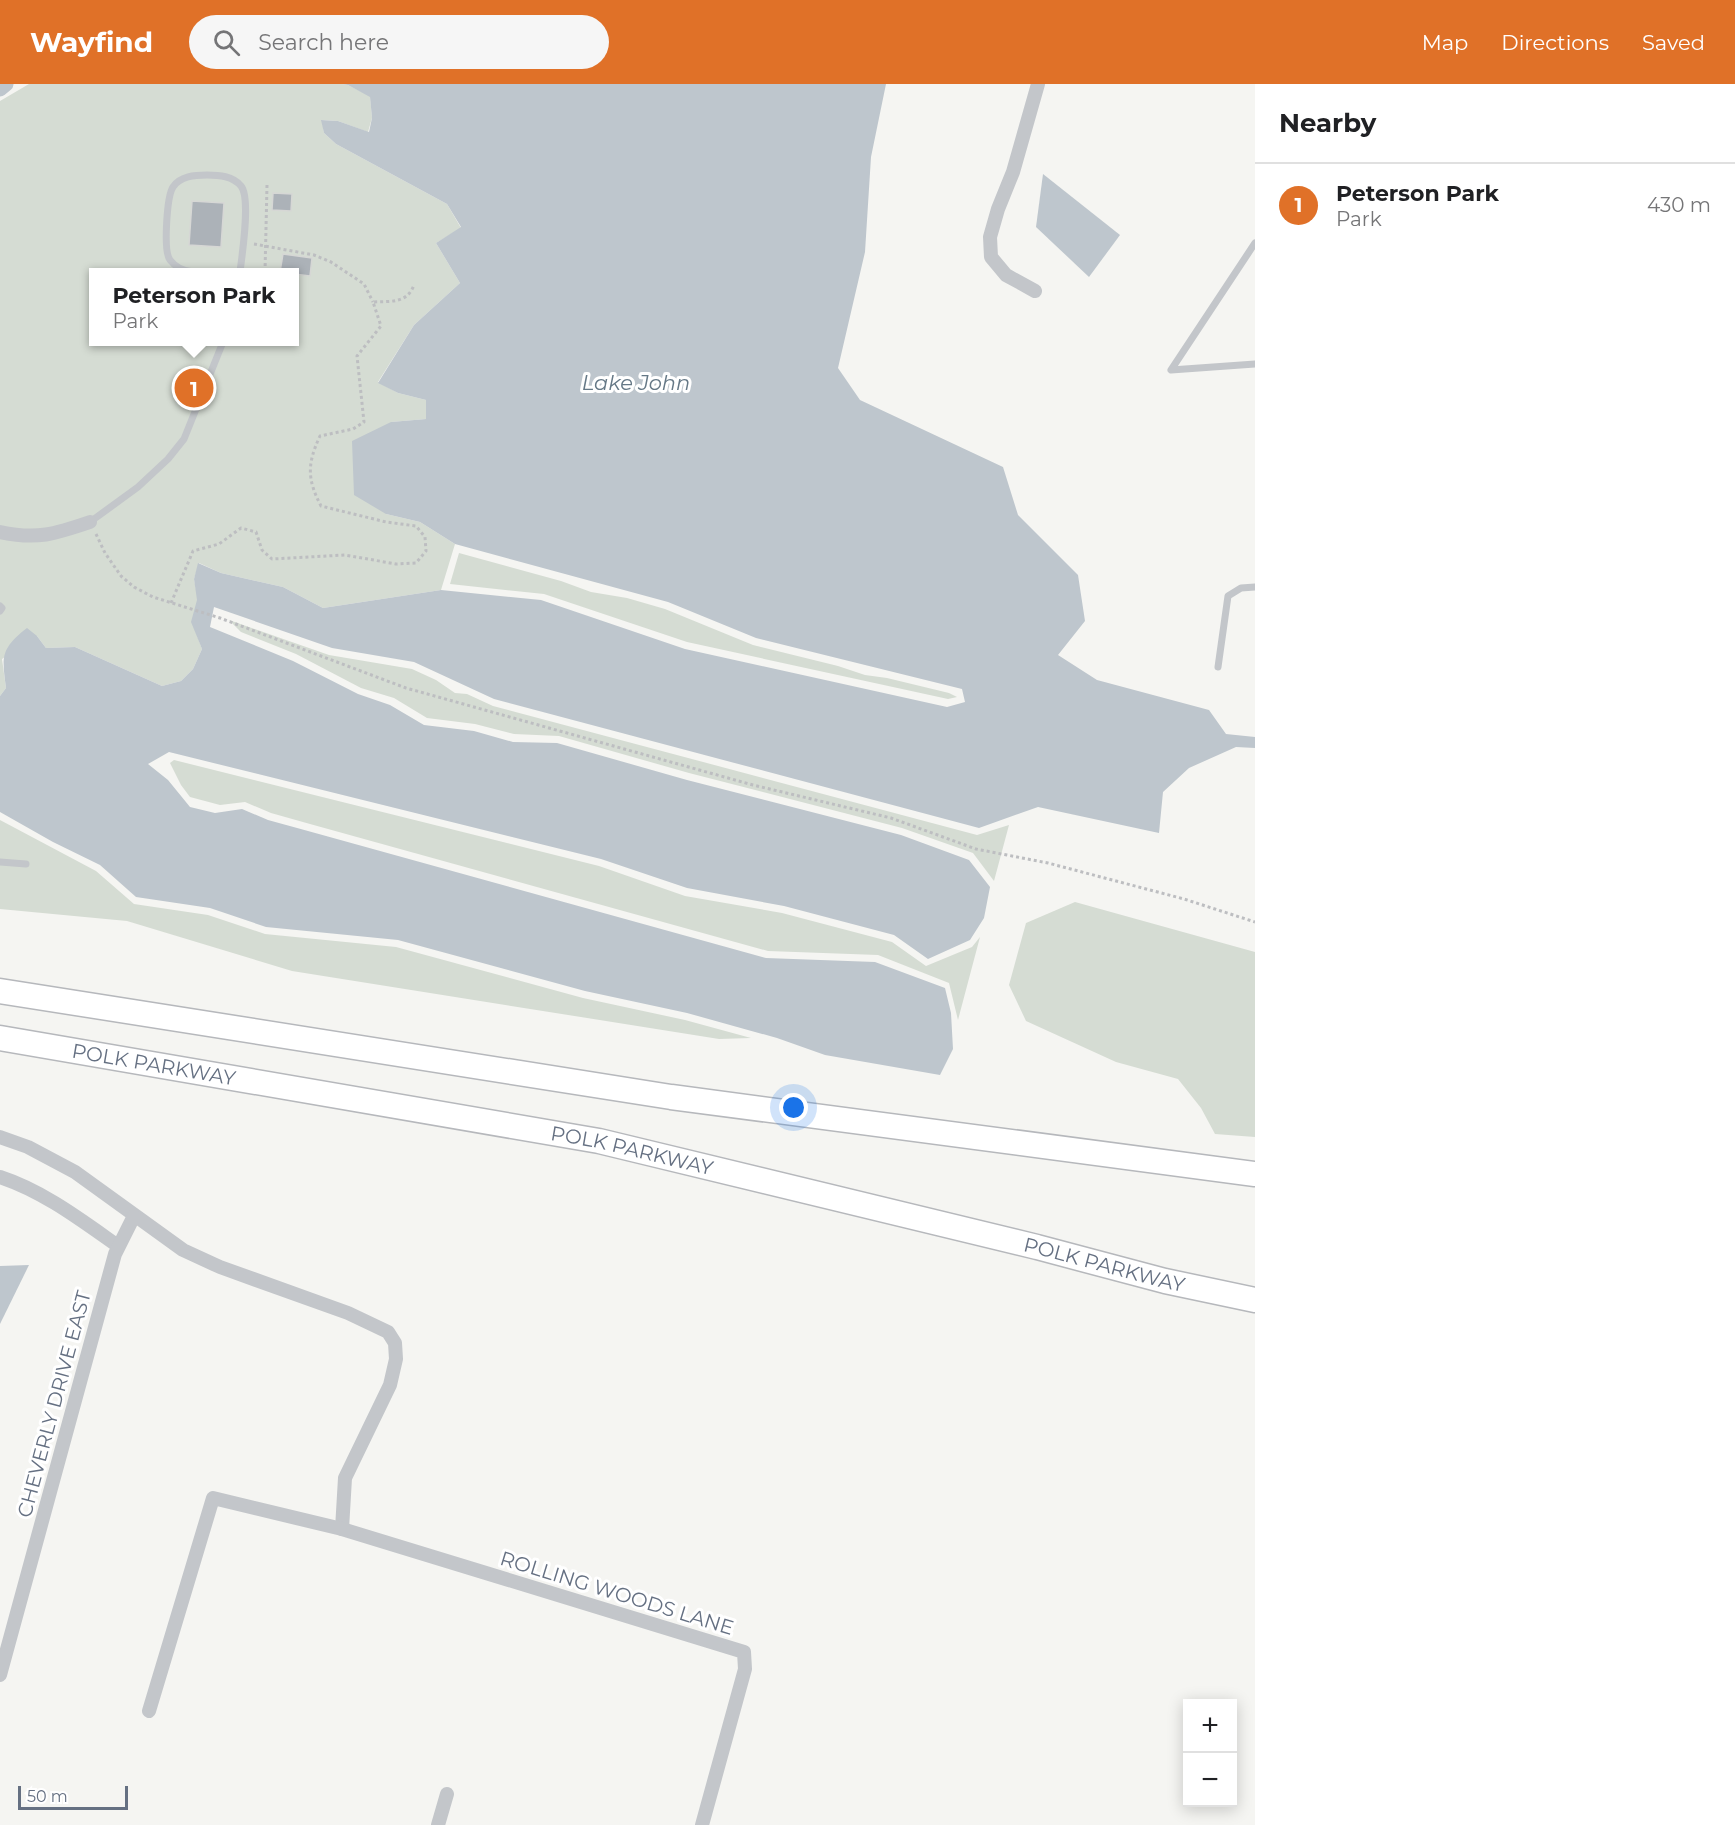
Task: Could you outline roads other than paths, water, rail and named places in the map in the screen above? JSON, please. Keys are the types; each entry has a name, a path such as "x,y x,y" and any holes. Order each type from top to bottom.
{"highway":[{"path":"0,991 671,1097 1255,1174"},
{"name":"POLK PARKWAY","path":"0,1038 599,1141 1037,1247 1165,1281 1255,1300"}],"street":[{"path":"1035,291 1006,275 991,257 990,237 1013,172 1038,84"},
{"path":"0,532 20,536 51,535 90,522"},
{"path":"0,1137 28,1147 75,1173 183,1250 220,1268 348,1313 388,1332 395,1343 396,1359 390,1384 345,1478 342,1495 342,1529"},
{"path":"0,1177 17,1182 40,1195 118,1246"},
{"name":"CHEVERLY DRIVE EAST","path":"0,1675 118,1246 134,1216"},
{"name":"ROLLING WOODS LANE","path":"149,1711 213,1498 342,1529 744,1652 745,1669 702,1825"},
{"path":"438,1825 447,1794"}],"lane":[{"path":"179,268 168,258 166,244 169,199 173,186 186,177 207,175 229,177 240,185 245,194 241,268"},
{"path":"1255,243 1171,370 1255,364"},
{"path":"90,522 138,487 168,459 184,439 222,346"},
{"path":"1218,667 1228,596 1241,588 1255,587"},
{"path":"0,862 26,864"}],"water":[{"name":"Lake John","path":"342,84 886,84 871,157 865,252 838,368 860,400 1003,467 1018,515 1078,575 1085,621 1058,655 1097,680 1209,710 1226,734 1255,737 1255,748 1236,747 1189,768 1163,792 1159,833 1038,807 979,828 494,699 414,662 332,648 214,607 210,627 293,661 358,694 390,705 424,725 474,731 513,742 557,743 687,780 901,835 969,860 990,887 984,918 970,940 928,959 894,935 784,906 687,888 601,859 169,752 148,764 168,780 190,807 215,813 242,809 268,820 766,958 875,962 945,988 951,1013 953,1049 940,1075 825,1055 777,1038 687,1013 585,991 398,940 266,927 210,908 136,897 100,865 0,812 0,696 6,688 4,661 7,648 27,628 46,648 75,647 162,686 181,681 193,669 202,649 191,622 197,600 194,579 198,563 221,573 283,587 323,608 441,590 541,600 685,649 947,707 965,702 962,689 756,638 668,602 455,544 420,522 386,514 354,495 352,441 391,422 426,419 426,400 398,393 378,383 414,325 460,283 436,243 461,227 447,204 336,144 324,133 321,120 338,121 369,132 372,118 370,97"},
{"path":"1043,174 1120,235 1089,277 1036,227"},
{"path":"29,1265 0,1324 0,1266"}],"waterway":[{"path":"0,89 6,84"}],"place":[{"name":"Peterson Park","path":"194,388"}]}
